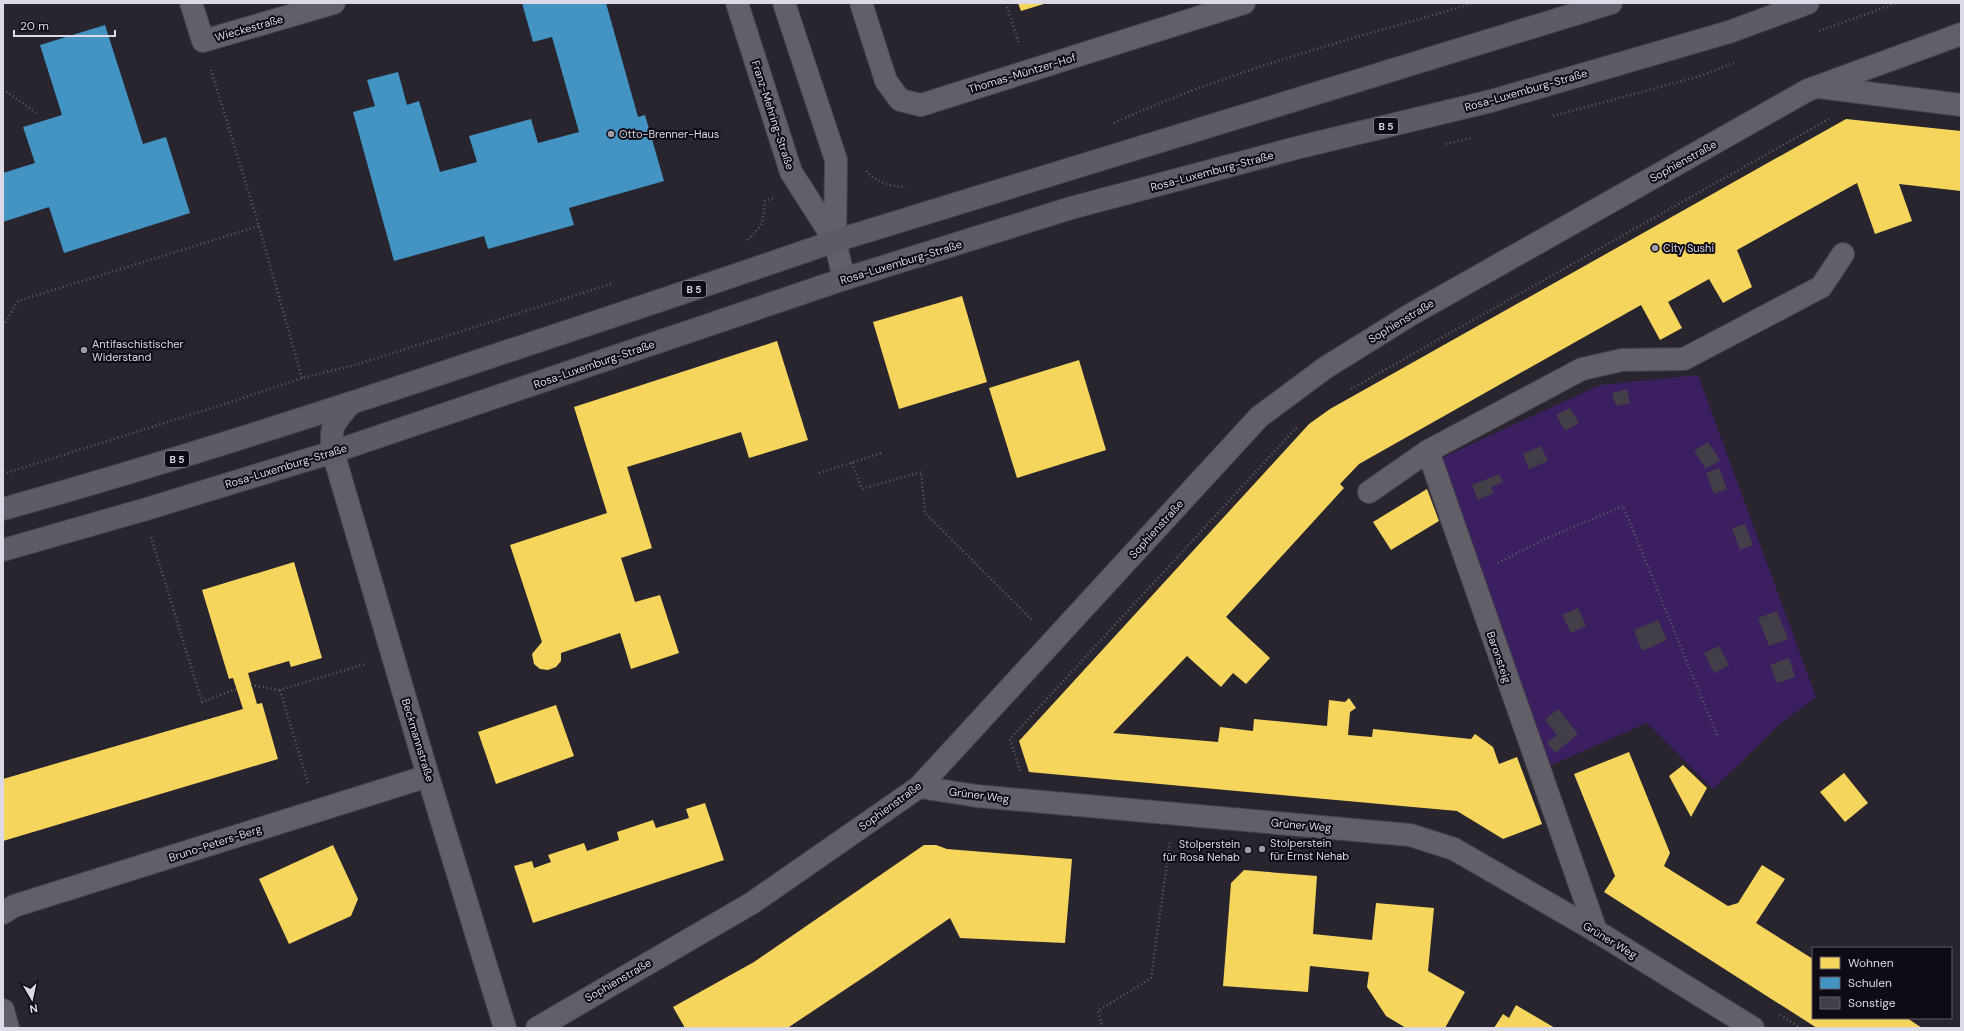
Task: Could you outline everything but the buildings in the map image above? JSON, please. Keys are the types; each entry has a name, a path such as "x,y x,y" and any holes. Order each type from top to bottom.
{"main road":[{"name":"B 5","path":"3,510 133,473 350,404 741,274 835,240 1611,3"},
{"name":"Rosa-Luxemburg-Straße","path":"3,550 143,510 333,452 844,279 1071,208 1300,148 1491,101 1729,32 1808,3"},
{"path":"333,452 331,435 335,422 350,404"}],"street":[{"name":"Wieckestraße","path":"191,3 203,41 334,3"},
{"name":"Franz-Mehring-Straße","path":"738,3 791,172 835,240"},
{"name":"Franz-Mehring-Straße","path":"784,3 836,160 835,240 844,279"},
{"name":"Thomas-Müntzer-Hof","path":"861,3 886,81 900,100 921,105 1244,3"},
{"name":"Sophienstraße","path":"537,1028 752,903 919,787 1259,417 1325,368 1410,315 1801,94 1818,86 1961,34"},
{"path":"1818,86 1961,105"},
{"path":"1369,492 1428,451 1582,369 1622,360 1684,359 1821,287 1843,254"},
{"name":"Baronsteig","path":"1428,451 1596,931"},
{"name":"Beckmannstraße","path":"333,452 392,656 505,1028"},
{"name":"Bruno-Peters-Berg","path":"3,912 14,906 428,776"},
{"name":"Grüner Weg","path":"919,787 977,796 1410,835 1454,849 1596,931 1753,1028"},
{"path":"3,1010 8,1028"}],"path":[{"path":"1006,3 1027,72"},
{"path":"1107,126 1159,102 1286,59 1474,3"},
{"path":"203,41 259,226 302,378"},
{"path":"3,88 36,113"},
{"path":"1347,390 1829,119"},
{"path":"836,177 862,167 874,180 896,187 910,188"},
{"path":"741,242 748,240 762,224 765,201 802,189"},
{"path":"3,326 18,301 259,226"},
{"path":"3,474 302,378 355,365 618,282"},
{"path":"1022,777 1010,739 1302,421"},
{"path":"819,474 881,453"},
{"path":"852,462 862,489 921,472 925,513 1079,664"},
{"path":"1471,576 1544,539 1623,506 1717,735"},
{"path":"143,510 202,702 237,689"},
{"path":"251,685 280,690 392,656"},
{"path":"280,690 317,810"},
{"path":"1103,1028 1098,1011 1151,978 1174,814"},
{"path":"1774,1012 1800,1028"}],"shaded area":[{"path":"1698,375 1816,697 1779,725 1713,789 1647,723 1547,767 1441,458 1600,385"}],"place":[{"name":"Otto-Brenner-Haus","path":"611,134"},
{"name":"City Sushi","path":"1655,248"},
{"name":"Antifaschistischer Widerstand","path":"84,350"},
{"name":"Stolperstein für Ernst Nehab","path":"1262,849"},
{"name":"Stolperstein für Rosa Nehab","path":"1248,850"}]}
